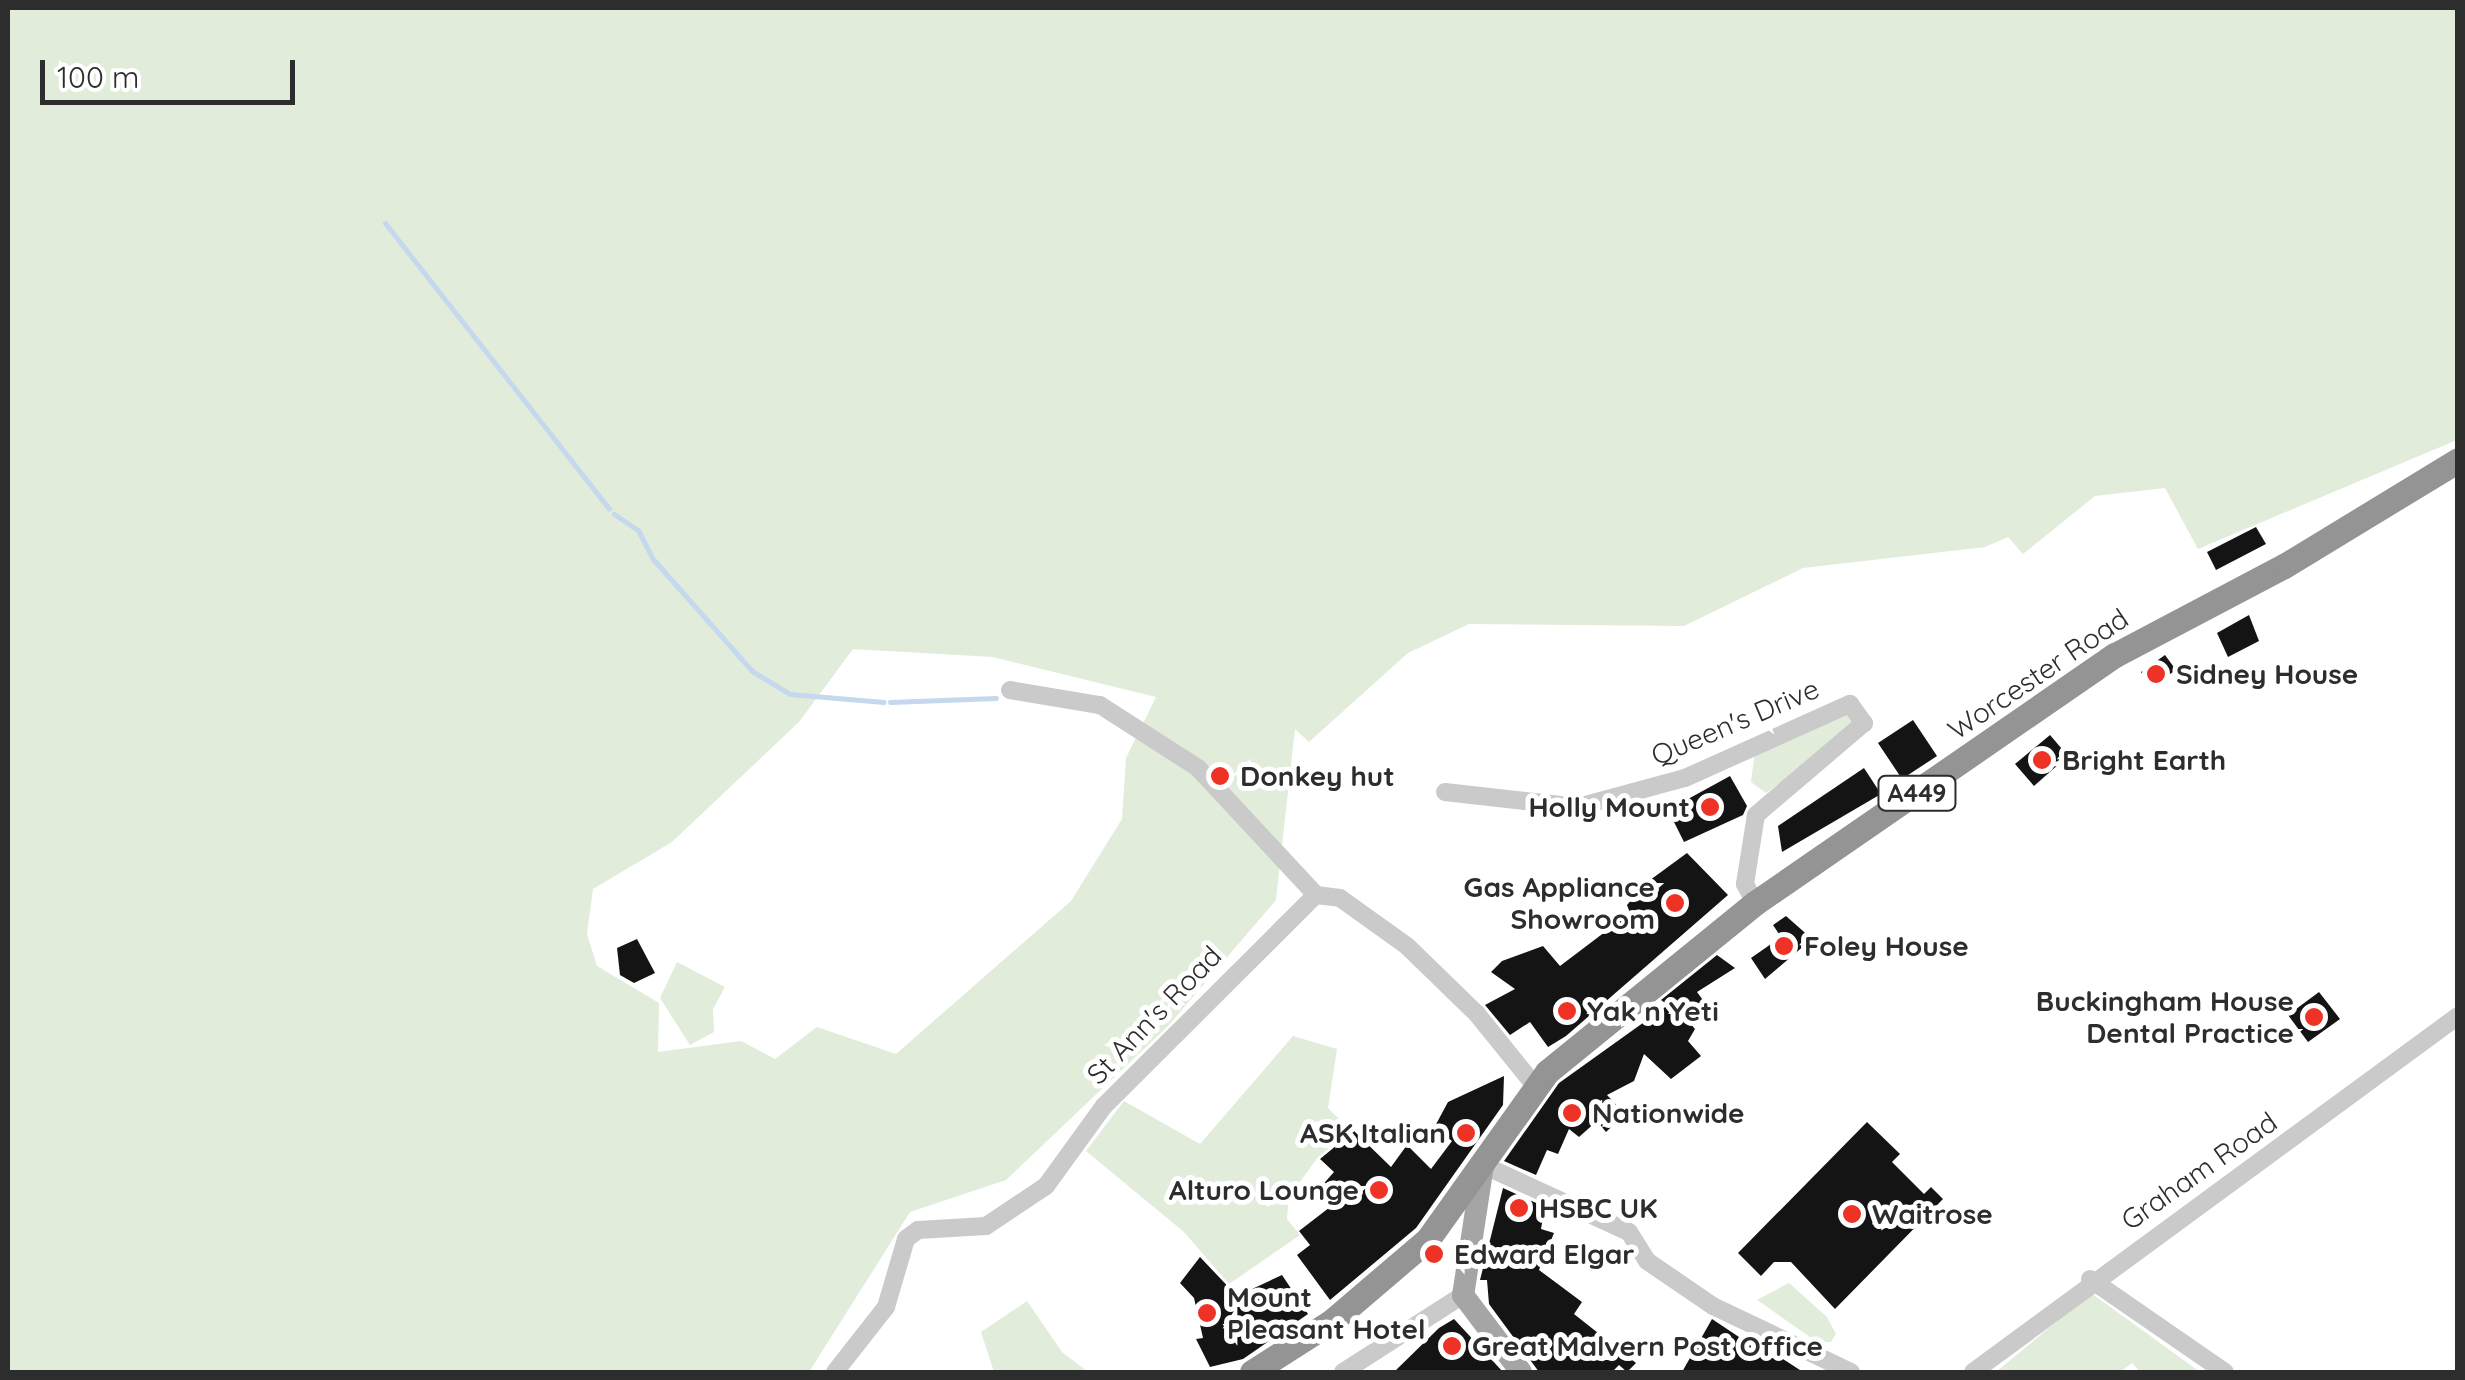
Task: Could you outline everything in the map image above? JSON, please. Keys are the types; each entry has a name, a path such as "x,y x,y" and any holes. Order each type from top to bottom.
{"highway":[{"name":"Worcester Road","path":"1536,1087 1600,1024 1755,903 2115,655 2284,566 2458,460"},
{"name":"A449","path":"1252,1372 1310,1337 1408,1257 1483,1165 1536,1087"}],"main road":[{"path":"1483,1165 1463,1295 1521,1372"}],"street":[{"path":"1010,690 1100,705 1198,768 1312,891 1340,898 1397,937 1477,1014 1536,1087"},
{"name":"Queen's Drive","path":"1445,792 1578,807 1685,778 1850,704 1864,723 1756,816 1745,884 1755,903"},
{"name":"St Ann's Road","path":"835,1372 886,1306 906,1239 918,1230 986,1226 1046,1186 1104,1106 1312,891"},
{"name":"Graham Road","path":"1972,1372 2090,1279 2458,1016"},
{"path":"1483,1165 1629,1232 1647,1261 1714,1306 1851,1372"},
{"path":"2090,1279 2225,1372"},
{"path":"1343,1372 1463,1295"}],"green space":[{"path":"8,8 2457,8 2457,440 2198,549 2165,488 2095,496 2023,554 2008,537 1985,547 1803,568 1684,626 1469,624 1408,653 1309,742 1295,729 1276,900 1168,1026 1006,1180 910,1212 809,1372 8,1372","holes":["853,649 993,657 1156,697 1126,758 1122,819 1071,901 896,1054 817,1027 775,1059 741,1041 658,1052 659,1003 597,966 587,934 593,889 672,842 799,722"]},
{"path":"1847,711 1858,724 1815,758 1766,793 1751,782 1755,751"},
{"path":"677,962 725,987 713,1009 714,1032 690,1045 660,998"},
{"path":"1293,1036 1337,1049 1328,1108 1351,1131 1318,1157 1289,1197 1287,1219 1300,1235 1229,1284 1184,1232 1086,1151 1124,1101 1200,1144"},
{"path":"1789,1283 1827,1317 1836,1334 1830,1343 1820,1344 1757,1300"},
{"path":"2091,1293 2200,1372 2140,1372 2132,1363 2120,1372 1996,1372"},
{"path":"1027,1301 1062,1352 1088,1372 994,1372 981,1332"}],"building":[{"path":"2256,527 2266,544 2216,570 2207,552"},
{"path":"2249,615 2259,641 2228,657 2217,633"},
{"name":"Sidney House","path":"2165,655 2176,670 2151,687 2141,672"},
{"path":"1913,720 1937,756 1902,779 1878,743"},
{"name":"Bright Earth","path":"2050,735 2068,756 2034,786 2015,764"},
{"path":"1864,768 1881,794 1782,852 1778,826"},
{"name":"Holly Mount","path":"1730,776 1747,806 1743,815 1684,842 1668,810"},
{"path":"1687,853 1728,895 1566,1036 1548,1047 1530,1022 1510,1035 1485,1005 1515,989 1491,972 1502,961 1543,946 1560,966 1630,913 1627,905 1646,883"},
{"name":"Foley House","path":"1786,916 1812,939 1765,979 1751,958 1781,937 1773,925"},
{"path":"637,939 655,973 634,983 620,975 617,948"},
{"path":"1717,955 1735,968 1697,992 1705,1003 1684,1016 1695,1029 1688,1041 1701,1056 1671,1079 1644,1054 1634,1081 1607,1095 1625,1114 1606,1132 1597,1121 1579,1137 1569,1129 1558,1154 1547,1150 1536,1175 1504,1161 1559,1083 1668,1005 1661,1000"},
{"name":"Buckingham House Dental Practice","path":"2319,992 2340,1019 2308,1042 2288,1015"},
{"path":"1504,1076 1503,1105 1416,1228 1330,1300 1297,1255 1310,1245 1299,1231 1334,1204 1318,1190 1334,1172 1320,1159 1354,1131 1391,1167 1407,1145 1431,1169 1452,1141 1434,1128 1448,1102"},
{"name":"Waitrose","path":"1867,1122 1900,1154 1892,1162 1924,1194 1931,1187 1943,1199 1835,1309 1791,1262 1774,1262 1761,1276 1738,1253"},
{"path":"1503,1188 1545,1207 1541,1229 1554,1233 1539,1270 1582,1302 1574,1314 1636,1363 1627,1372 1619,1365 1612,1372 1539,1372 1489,1304 1487,1280 1480,1280"},
{"path":"1200,1257 1237,1296 1282,1275 1308,1314 1243,1359 1210,1367 1196,1339 1203,1338 1194,1298 1180,1283"},
{"name":"Great Malvern Post Office","path":"1454,1319 1503,1372 1394,1372 1439,1328"},
{"path":"1712,1319 1751,1345 1754,1340 1803,1372 1682,1372"}],"waterway":[{"path":"385,223 609,509"},
{"path":"614,514 638,530 653,559 752,671 790,694 884,702"},
{"path":"890,702 996,698"}],"place":[{"name":"Sidney House","path":"2156,674"},
{"name":"Bright Earth","path":"2042,760"},
{"name":"Donkey hut","path":"1220,776"},
{"name":"Holly Mount","path":"1710,807"},
{"name":"Gas Appliance Showroom","path":"1675,903"},
{"name":"Foley House","path":"1784,946"},
{"name":"Yak n Yeti","path":"1567,1011"},
{"name":"Buckingham House Dental Practice","path":"2314,1017"},
{"name":"Nationwide","path":"1572,1113"},
{"name":"ASK Italian","path":"1466,1133"},
{"name":"Alturo Lounge","path":"1379,1190"},
{"name":"HSBC UK","path":"1519,1208"},
{"name":"Waitrose","path":"1852,1214"},
{"name":"Edward Elgar","path":"1434,1254"},
{"name":"Mount Pleasant Hotel","path":"1207,1313"},
{"name":"Great Malvern Post Office","path":"1452,1346"}]}
